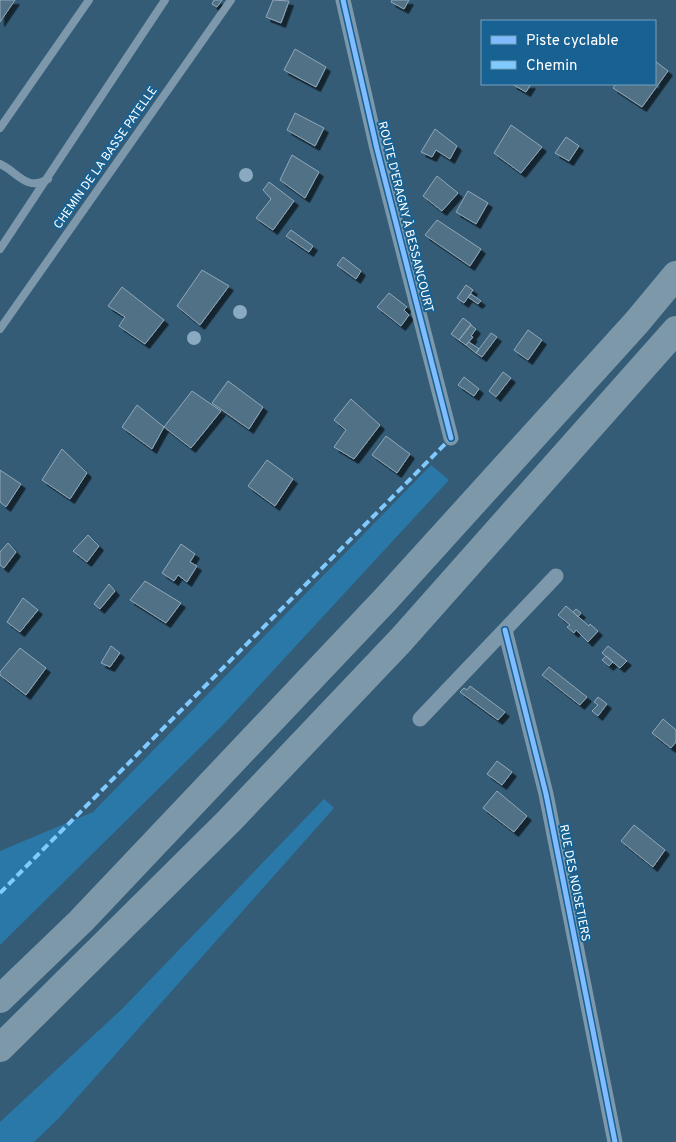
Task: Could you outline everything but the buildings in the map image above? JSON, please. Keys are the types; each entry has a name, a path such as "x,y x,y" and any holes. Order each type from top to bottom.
{"highway":[{"path":"0,999 81,920 385,600 637,322 676,275"},
{"path":"0,1048 229,821 401,640 676,330"}],"street":[{"name":"ROUTE D'ERAGNY À BESSANCOURT","path":"343,0 379,158 451,438"},
{"path":"420,719 556,576"},
{"name":"RUE DES NOISETIERS","path":"505,630 546,794 615,1142"}],"lane":[{"path":"0,128 88,0"},
{"path":"0,250 165,0"},
{"name":"CHEMIN DE LA BASSE PATELLE","path":"0,329 231,0"},
{"path":"1,163 31,184 48,179"}],"shaded area":[{"path":"431,465 449,480 222,726 0,945 0,851 93,812"},
{"path":"324,799 334,808 59,1118 34,1142 0,1142 0,1122 123,1008"}],"marked path":[{"path":"0,893 451,438"}],"cycle path":[{"path":"343,0 377,149 451,438"},
{"path":"505,630 546,794 615,1142"}]}
